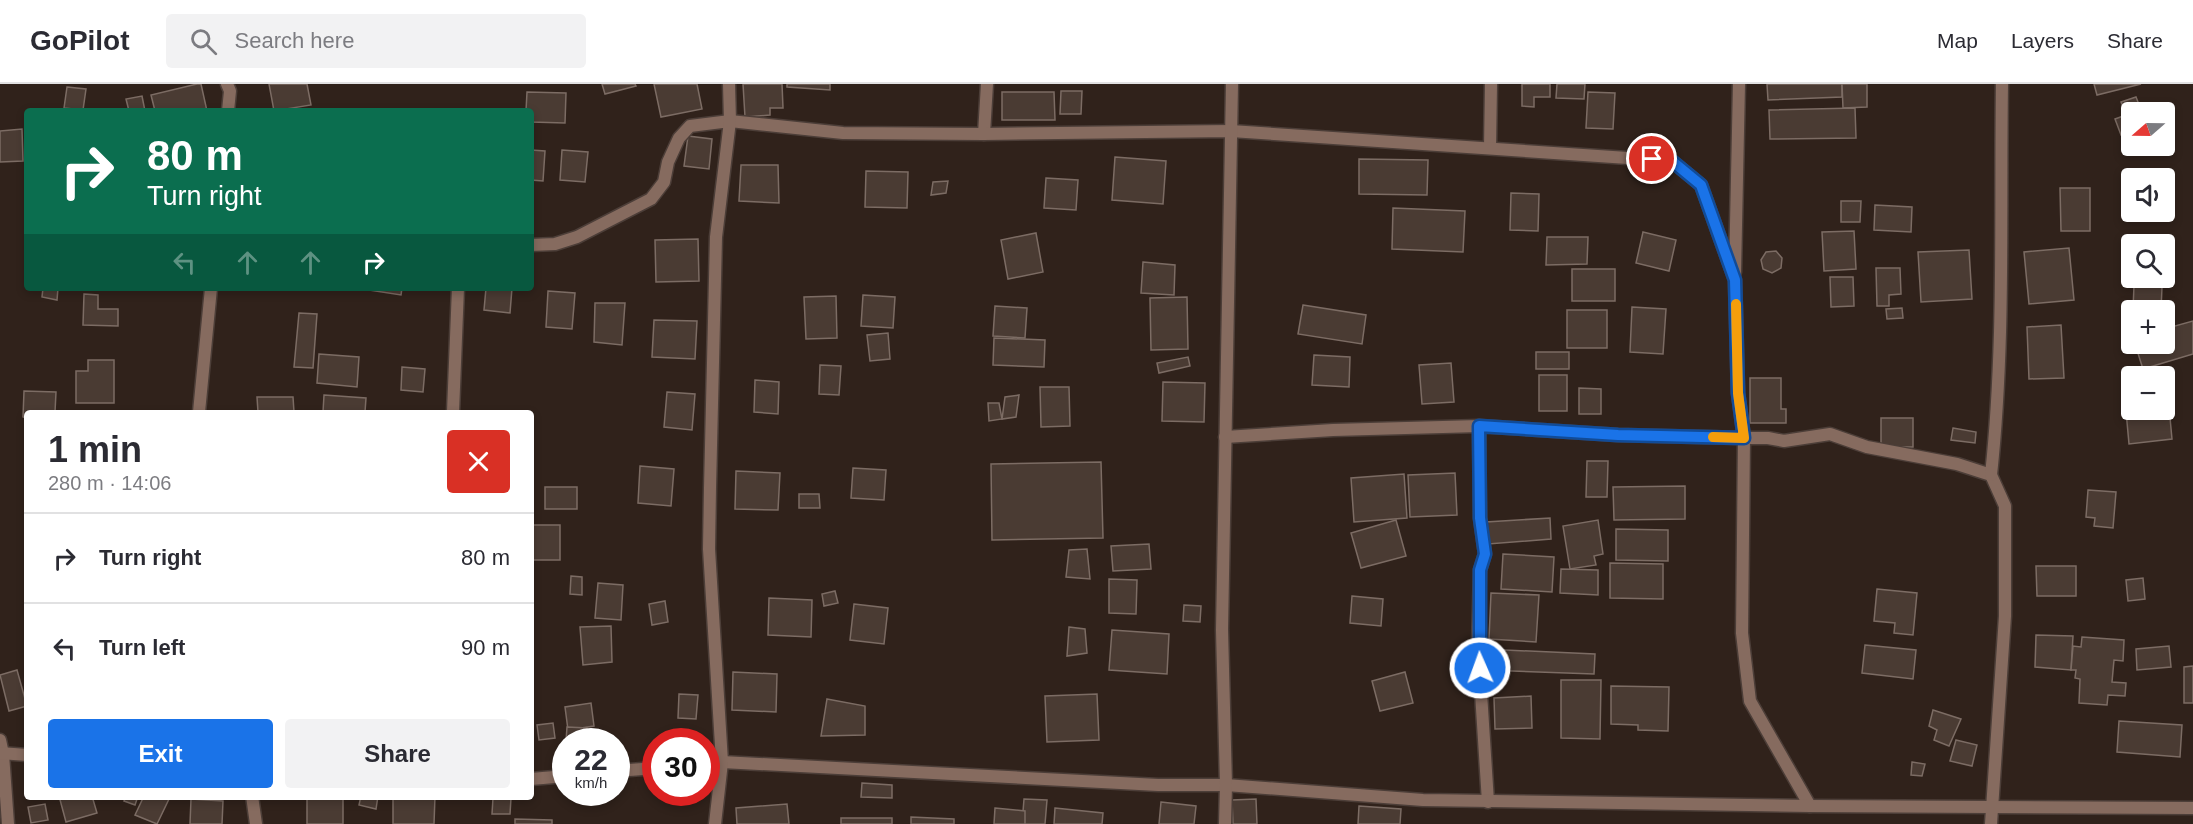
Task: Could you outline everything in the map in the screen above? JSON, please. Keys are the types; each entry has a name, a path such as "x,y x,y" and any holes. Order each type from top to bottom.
{"street":[{"path":"227,84 230,91 228,108"},
{"path":"715,824 722,762 709,549 716,237 730,121 729,84"},
{"path":"984,134 987,84"},
{"path":"1225,824 1222,630 1232,84"},
{"path":"1490,148 1491,84"},
{"path":"1739,84 1735,280 1738,393 1744,438 1742,633 1750,701 1810,806"},
{"path":"1991,824 2005,616 2005,506 1991,475 1996,425 2001,295 2002,84"},
{"path":"534,245 555,244 577,237 651,199 664,182 668,162 679,138 690,126 730,121 843,133 1231,131 1672,161 1701,185 1735,280"},
{"path":"199,410 211,291"},
{"path":"453,410 458,291"},
{"path":"1225,437 1333,430 1479,426 1618,435 1768,438 1784,441 1830,434 1867,447 1957,464 1991,475"},
{"path":"1479,426 1480,518 1485,554 1480,570 1478,646 1488,802"},
{"path":"0,740 8,824"},
{"path":"2,753 24,755"},
{"path":"722,762 1158,785 1226,785 1423,800 1810,806 2193,808"},
{"path":"534,778 552,777"},
{"path":"253,800 256,824"}],"building":[{"path":"201,84 206,108 154,108 151,95"},
{"path":"269,84 307,84 311,105 273,108"},
{"path":"602,84 635,84 636,86 605,94"},
{"path":"654,84 697,84 702,109 661,117"},
{"path":"743,84 782,84 783,108 770,108 770,115 745,117"},
{"path":"787,84 830,84 830,90 787,87"},
{"path":"1522,84 1550,84 1550,97 1534,97 1534,107 1522,106"},
{"path":"1557,84 1585,84 1584,99 1556,98"},
{"path":"1767,84 1842,84 1842,97 1768,100"},
{"path":"1842,84 1867,84 1867,107 1843,108"},
{"path":"2094,84 2141,84 2097,95"},
{"path":"67,87 86,89 83,108 64,108"},
{"path":"1061,91 1082,91 1081,114 1060,114"},
{"path":"527,92 566,93 565,123 534,122 534,108 526,108"},
{"path":"1002,92 1054,92 1055,120 1002,120"},
{"path":"1588,92 1615,93 1613,129 1586,128"},
{"path":"142,96 144,108 128,108 126,99"},
{"path":"2136,97 2138,102 2121,102"},
{"path":"1855,108 1856,138 1770,139 1769,110"},
{"path":"2121,117 2121,135 2115,119"},
{"path":"22,129 23,161 0,162 0,131"},
{"path":"688,136 712,139 709,169 684,166"},
{"path":"534,150 545,151 543,181 534,180"},
{"path":"562,150 588,152 585,182 560,180"},
{"path":"1115,157 1166,161 1163,204 1112,200"},
{"path":"1359,159 1428,160 1427,195 1359,194"},
{"path":"741,165 778,165 779,203 739,201"},
{"path":"866,171 908,172 907,208 865,207"},
{"path":"1046,178 1078,180 1076,210 1044,208"},
{"path":"948,181 946,193 931,195 933,182"},
{"path":"2060,188 2090,188 2090,231 2061,231"},
{"path":"1511,193 1539,194 1538,231 1510,230"},
{"path":"1841,201 1861,201 1860,222 1841,222"},
{"path":"1875,205 1912,207 1911,232 1874,230"},
{"path":"1393,208 1465,211 1463,252 1392,249"},
{"path":"1854,231 1856,269 1824,271 1822,232"},
{"path":"1643,232 1676,240 1669,271 1636,263"},
{"path":"1036,233 1043,272 1008,279 1001,240"},
{"path":"1547,237 1588,237 1587,264 1546,265"},
{"path":"698,239 699,281 656,282 655,240"},
{"path":"2069,248 2074,300 2029,304 2024,252"},
{"path":"1969,250 1972,299 1921,302 1918,252"},
{"path":"1776,251 1782,258 1781,268 1772,273 1763,269 1761,260 1766,252"},
{"path":"1143,262 1175,265 1174,295 1141,293"},
{"path":"1876,268 1900,268 1901,294 1889,295 1889,306 1877,306"},
{"path":"1572,269 1615,269 1615,301 1572,301"},
{"path":"1830,277 1853,277 1854,306 1831,307"},
{"path":"2134,288 2162,288 2161,300 2133,300"},
{"path":"43,291 58,291 57,300 42,297"},
{"path":"375,291 402,291 401,295"},
{"path":"486,291 512,291 510,313 484,310"},
{"path":"548,291 575,293 572,329 546,327"},
{"path":"84,294 98,295 98,309 118,309 118,326 83,325"},
{"path":"863,295 895,297 893,328 861,326"},
{"path":"836,296 837,338 806,339 804,297"},
{"path":"1187,297 1188,349 1151,350 1150,298"},
{"path":"595,303 625,303 622,345 594,342"},
{"path":"1303,305 1366,315 1362,344 1298,334"},
{"path":"995,306 1027,308 1025,338 993,336"},
{"path":"1632,307 1666,309 1663,354 1630,352"},
{"path":"1902,308 1903,318 1887,319 1886,309"},
{"path":"1567,310 1607,310 1607,348 1567,348"},
{"path":"299,313 317,314 313,368 294,367"},
{"path":"654,320 697,321 695,359 652,357"},
{"path":"2193,321 2193,354 2153,366 2142,366 2138,354 2175,354 2175,326"},
{"path":"2061,325 2064,378 2029,379 2027,327"},
{"path":"888,333 890,359 870,361 867,335"},
{"path":"994,338 1045,340 1044,367 993,365"},
{"path":"1536,352 1569,352 1569,369 1536,369"},
{"path":"319,354 359,357 357,387 317,383"},
{"path":"1314,355 1350,357 1349,387 1312,385"},
{"path":"1188,357 1190,366 1159,373 1157,363"},
{"path":"88,360 114,360 114,403 76,403 76,371 88,371"},
{"path":"1451,363 1454,402 1422,404 1419,365"},
{"path":"820,365 841,366 839,395 819,394"},
{"path":"402,367 425,369 423,392 401,390"},
{"path":"1539,375 1567,375 1567,411 1539,411"},
{"path":"1750,378 1781,378 1781,409 1786,409 1786,423 1750,423"},
{"path":"755,380 779,382 778,414 754,412"},
{"path":"1163,382 1205,383 1204,422 1162,421"},
{"path":"1040,387 1069,387 1070,426 1041,427"},
{"path":"1579,388 1601,389 1601,414 1579,414"},
{"path":"24,391 56,392 55,410 24,410 23,417"},
{"path":"667,392 695,394 692,430 664,427"},
{"path":"324,395 366,398 365,410 323,410"},
{"path":"1019,395 1016,417 1002,419 1005,397"},
{"path":"257,397 293,397 294,410 258,410"},
{"path":"988,403 999,403 1002,419 989,421"},
{"path":"1881,418 1913,418 1913,447 1881,447"},
{"path":"2127,420 2170,420 2172,439 2129,444"},
{"path":"1953,428 1976,432 1975,443 1951,440"},
{"path":"1587,461 1608,461 1607,497 1586,497"},
{"path":"1101,462 1103,538 992,540 991,464"},
{"path":"640,466 674,469 671,506 638,503"},
{"path":"853,468 886,470 884,500 851,498"},
{"path":"736,471 780,473 778,510 735,509"},
{"path":"1455,473 1457,515 1410,517 1408,475"},
{"path":"1404,474 1407,518 1354,522 1351,478"},
{"path":"1685,486 1685,519 1614,520 1613,487"},
{"path":"545,487 577,487 577,509 545,509"},
{"path":"2088,490 2116,492 2113,528 2094,526 2095,518 2086,517"},
{"path":"799,494 819,494 820,508 799,508"},
{"path":"1550,518 1551,539 1488,544 1486,522"},
{"path":"1396,520 1406,556 1361,568 1351,533"},
{"path":"1598,520 1603,554 1594,556 1596,565 1570,569 1563,526"},
{"path":"534,525 560,525 560,560 534,560"},
{"path":"1616,529 1668,530 1668,561 1616,560"},
{"path":"1149,544 1151,569 1113,571 1111,546"},
{"path":"1087,549 1090,579 1066,577 1069,550"},
{"path":"1503,554 1554,557 1552,592 1501,589"},
{"path":"1610,563 1663,564 1663,599 1610,598"},
{"path":"2036,566 2076,566 2076,596 2037,596"},
{"path":"1561,569 1598,570 1598,595 1560,593"},
{"path":"571,576 582,577 582,595 570,594"},
{"path":"2143,578 2145,599 2128,601 2126,580"},
{"path":"1109,579 1137,580 1136,614 1109,613"},
{"path":"598,583 623,585 621,620 595,618"},
{"path":"1877,589 1917,593 1913,635 1894,633 1895,623 1874,621"},
{"path":"835,591 838,603 824,606 822,594"},
{"path":"1491,593 1539,595 1536,642 1489,639"},
{"path":"1352,596 1383,599 1381,626 1350,623"},
{"path":"769,598 812,600 811,637 768,635"},
{"path":"665,601 668,622 652,625 649,604"},
{"path":"854,604 888,608 884,644 850,640"},
{"path":"1184,605 1201,606 1200,622 1183,621"},
{"path":"611,626 612,662 583,665 580,627"},
{"path":"1069,627 1085,629 1087,653 1067,656"},
{"path":"1112,630 1169,634 1167,674 1109,670"},
{"path":"2036,635 2073,636 2071,670 2035,667"},
{"path":"2082,637 2124,640 2123,661 2114,660 2112,682 2126,683 2125,696 2108,695 2107,705 2079,703 2080,679 2075,678 2076,670 2071,670 2073,646 2081,647"},
{"path":"1865,645 1916,650 1913,679 1862,673"},
{"path":"2169,646 2171,667 2137,670 2136,649"},
{"path":"1484,649 1595,654 1594,674 1484,670"},
{"path":"2193,666 2193,703 2184,703 2184,667"},
{"path":"17,670 24,695 24,707 9,711 0,675"},
{"path":"733,672 777,674 776,712 732,710"},
{"path":"1405,672 1413,703 1380,711 1372,681"},
{"path":"1561,680 1601,680 1600,739 1561,738"},
{"path":"1611,686 1669,687 1668,731 1638,730 1638,725 1611,724"},
{"path":"679,694 698,695 696,719 678,718"},
{"path":"1097,694 1099,740 1047,742 1045,696"},
{"path":"1531,696 1532,728 1495,729 1494,698"},
{"path":"827,699 865,706 865,735 821,736"},
{"path":"591,703 594,726 568,728 565,707"},
{"path":"1933,710 1961,719 1949,746 1934,740 1937,730 1929,726"},
{"path":"2119,721 2182,725 2180,757 2117,752"},
{"path":"553,723 552,738 539,740 537,725"},
{"path":"1956,740 1977,745 1972,766 1950,761"},
{"path":"1912,762 1925,764 1922,776 1911,775"},
{"path":"862,783 892,785 892,798 861,797"},
{"path":"1024,799 1047,800 1045,824 1022,824"},
{"path":"1256,799 1257,824 1233,824 1232,800"},
{"path":"60,800 93,800 97,813 66,822"},
{"path":"124,800 137,800 135,805"},
{"path":"142,800 169,800 157,824 135,815"},
{"path":"191,800 223,801 222,824 190,824"},
{"path":"307,800 343,800 343,824 307,824"},
{"path":"360,800 377,800 376,809 359,805"},
{"path":"393,800 435,800 434,824 393,824"},
{"path":"493,800 511,800 510,814 492,814"},
{"path":"1161,802 1196,806 1194,824 1159,824"},
{"path":"45,804 48,820 31,823 28,807"},
{"path":"787,804 789,824 737,824 736,808"},
{"path":"1359,806 1401,809 1400,824 1358,824"},
{"path":"995,808 1025,811 1025,824 994,824"},
{"path":"1055,808 1103,813 1102,824 1054,824"},
{"path":"911,817 954,819 954,824 911,824"},
{"path":"841,818 892,818 892,824 841,824"},
{"path":"515,819 552,820 552,824 515,824"}],"slow traffic":[{"path":"1713,437 1744,438 1738,393 1736,304"}],"route":[{"path":"1480,668 1478,646 1480,570 1485,554 1480,518 1479,426 1618,435 1744,438 1738,393 1735,280 1701,185 1672,161 1652,159"}]}
